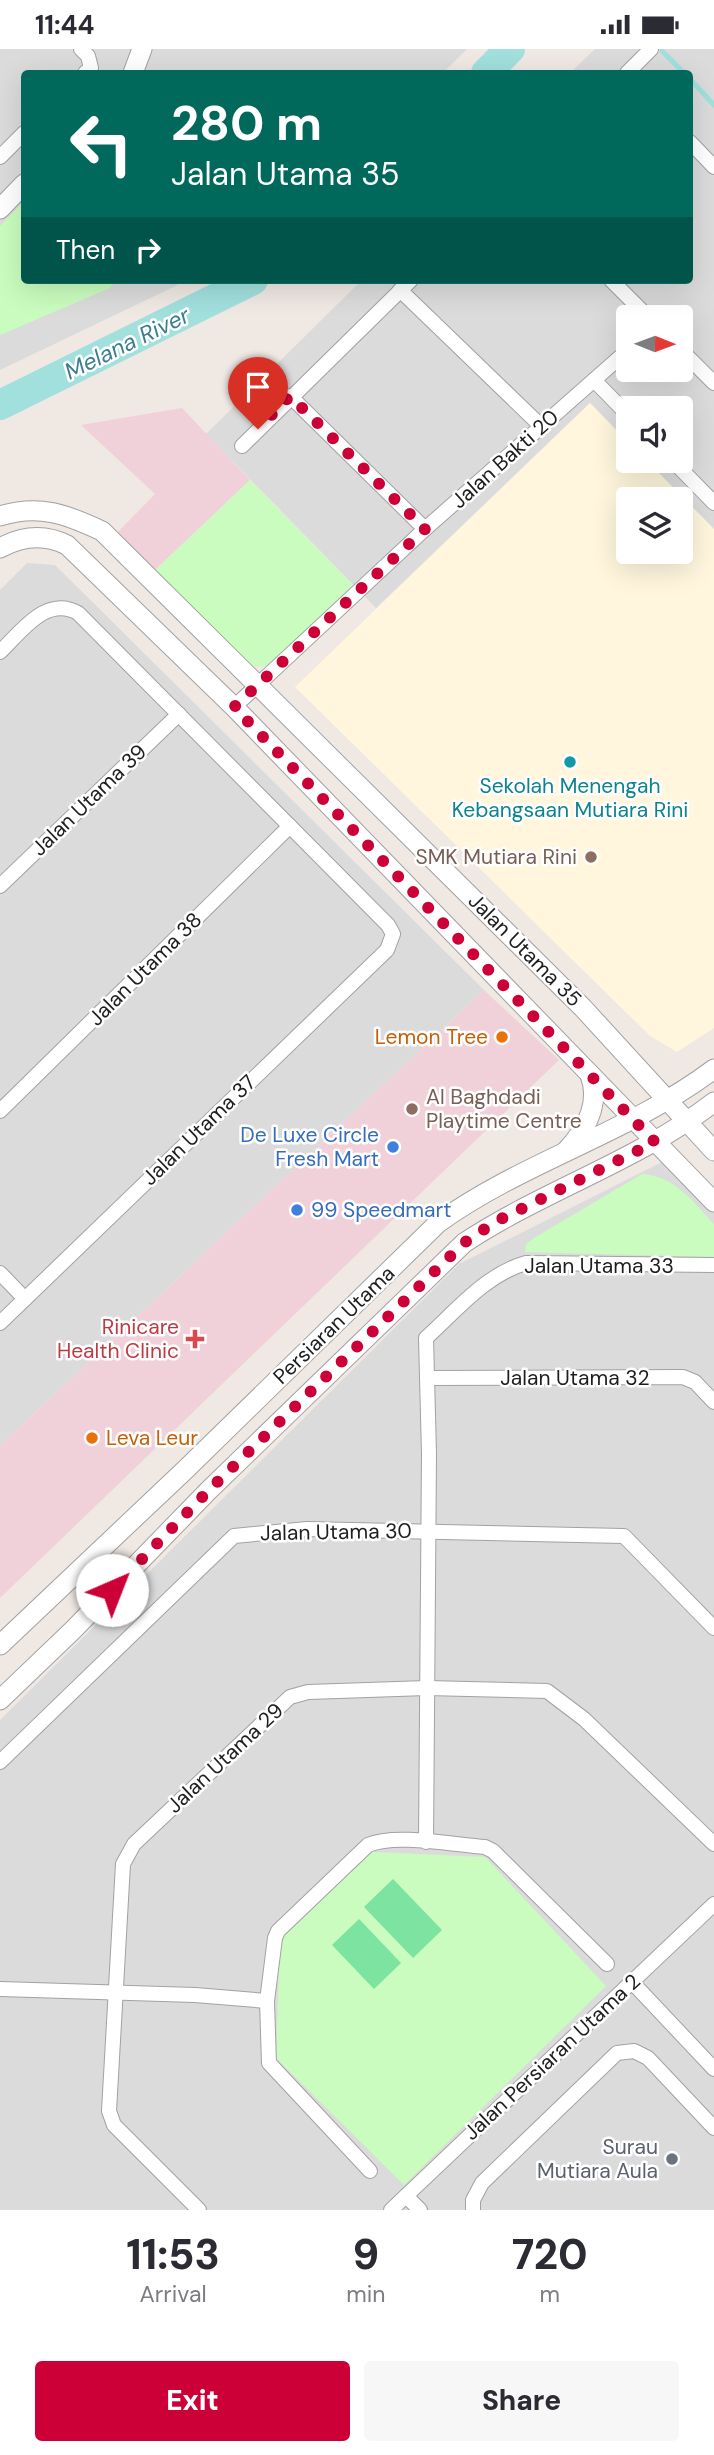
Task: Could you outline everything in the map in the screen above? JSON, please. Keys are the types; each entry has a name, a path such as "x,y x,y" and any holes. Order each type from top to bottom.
{"street":[{"path":"81,49 88,56 88,70"},
{"path":"134,70 142,49"},
{"path":"630,70 651,49"},
{"path":"0,157 21,136"},
{"path":"693,145 714,167"},
{"path":"0,209 21,187"},
{"path":"615,284 636,305"},
{"path":"242,446 405,285 542,427"},
{"name":"Jalan Bakti 20","path":"260,685 425,529 616,360"},
{"path":"693,361 714,383"},
{"path":"594,380 616,403"},
{"path":"290,396 425,529"},
{"path":"685,473 714,503"},
{"name":"Jalan Utama 35","path":"0,516 40,509 70,515 102,531 583,1007 714,1151"},
{"name":"Jalan Utama 35","path":"0,548 29,538 51,537 68,545 234,707 714,1202"},
{"path":"0,652 42,612 58,607 78,613 290,826"},
{"path":"234,707 260,685"},
{"name":"Jalan Utama 39","path":"0,886 179,714"},
{"name":"Jalan Utama 37","path":"0,1323 387,950 393,934 388,925 290,826"},
{"name":"Jalan Utama 38","path":"0,1111 290,826"},
{"name":"Persiaran Utama","path":"0,1645 186,1470 438,1223 465,1204 635,1121 714,1069"},
{"path":"561,1156 580,1136 593,1108 594,1086 590,1074"},
{"name":"Persiaran Utama","path":"0,1700 73,1630 208,1491 464,1243 495,1222 655,1142 714,1102"},
{"name":"Jalan Utama 33","path":"426,1338 480,1288 509,1268 526,1263 714,1265"},
{"path":"0,1273 25,1299"},
{"name":"Jalan Utama 30","path":"426,1338 426,1842"},
{"name":"Jalan Utama 32","path":"427,1378 684,1377 695,1382 714,1402"},
{"name":"Jalan Utama 30","path":"0,1762 233,1536 307,1529 624,1536 713,1624"},
{"name":"Jalan Utama 29","path":"199,2210 114,2125 109,2111 122,1864 134,1844 290,1697 308,1692 427,1688 547,1692 584,1719 714,1844"},
{"path":"370,2171 269,2063 267,2001 278,1931 368,1845 378,1841 485,1847 493,1851 607,1964"},
{"name":"Jalan Persiaran Utama 2","path":"391,2210 714,1904"},
{"path":"632,1982 714,2069"},
{"path":"0,1989 195,1994 267,2001"},
{"path":"472,2210 473,2200 482,2183 617,2053 634,2051 648,2058 714,2128"},
{"path":"406,2196 420,2210"}],"shaded area":[{"path":"0,49 467,49 446,70 21,70 21,284 180,284 0,370"},
{"path":"595,49 714,49 714,529 693,508 693,487 673,487 659,473 693,473 693,396 616,396 616,430 590,403 376,608 206,434 358,284 693,284 693,70 573,70"},
{"name":"SMK Mutiara Rini","path":"590,403 616,430 616,473 659,473 673,487 616,487 616,564 693,564 693,508 714,529 714,1028 677,1052 650,1036 295,687"},
{"path":"182,408 250,480 153,572 117,533 155,494 81,425"},
{"path":"27,563 55,565 484,990 0,1446 0,590"},
{"path":"484,990 559,1060 0,1598 0,1446"},
{"path":"662,1162 714,1213 714,2210 0,2210 0,1720 459,1264"}],"green space":[{"path":"21,204 21,284 113,284 110,288 0,335 0,226"},
{"path":"250,480 354,586 266,666 256,667 245,662 153,572"},
{"path":"642,1174 664,1179 682,1191 714,1224 714,1257 525,1252 526,1244 534,1238"},
{"path":"372,1852 485,1857 606,1986 404,2185 276,2058 280,1940"},
{"path":"393,1879 442,1930 413,1958 364,1907"},
{"path":"359,1919 401,1963 374,1989 332,1945"}],"waterway":[{"name":"Melana River","path":"489,70 510,49"},
{"path":"662,51 681,70"},
{"path":"693,82 714,105"},
{"name":"Melana River","path":"0,405 245,284"}],"place":[{"name":"Sekolah Menengah Kebangsaan Mutiara Rini","path":"570,762"},
{"name":"SMK Mutiara Rini","path":"591,857"},
{"name":"Lemon Tree","path":"502,1037"},
{"name":"Al Baghdadi Playtime Centre","path":"412,1109"},
{"name":"De Luxe Circle Fresh Mart","path":"393,1147"},
{"name":"99 Speedmart","path":"297,1210"},
{"name":"Rinicare Health Clinic","path":"195,1339"},
{"name":"Leva Leur","path":"92,1438"},
{"name":"Surau Mutiara Aula","path":"672,2159"}],"route":[{"path":"112,1590 208,1491 464,1243 495,1222 655,1142 234,707 425,529 290,396 258,429"}]}
